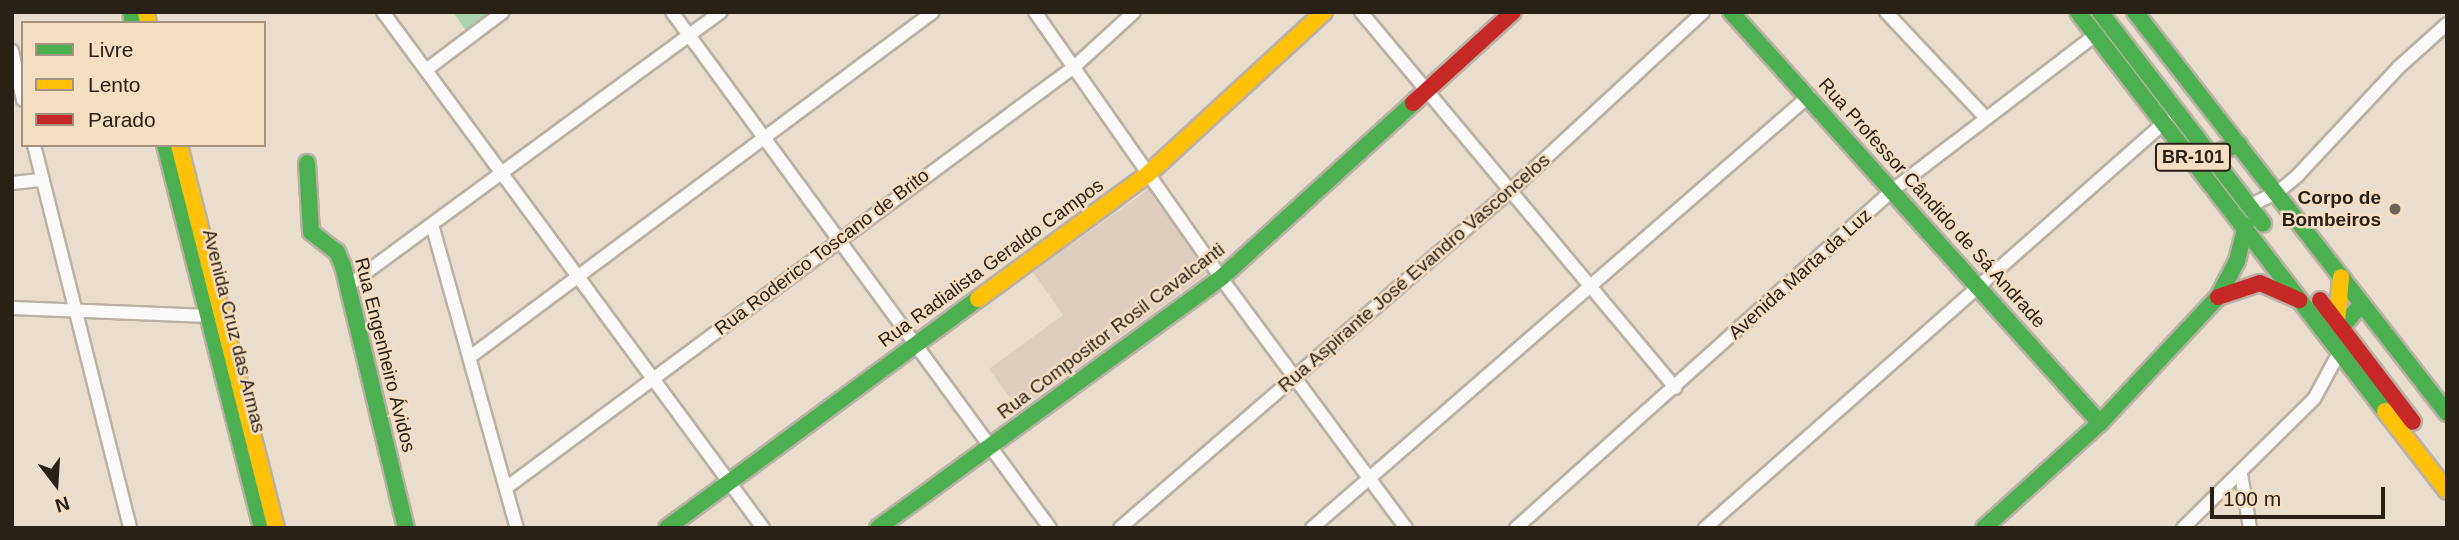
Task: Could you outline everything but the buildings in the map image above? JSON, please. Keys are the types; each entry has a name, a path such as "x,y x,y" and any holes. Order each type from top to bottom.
{"main road":[{"name":"Rua Radialista Geraldo Campos","path":"667,528 1148,174 1324,12"},
{"name":"Rua Compositor Rosil Cavalcanti","path":"878,528 1221,278 1513,12"},
{"name":"Rua Professor Cândido de Sá Andrade","path":"1731,12 1894,189 2100,423"},
{"name":"BR-101","path":"2078,12 2166,121 2447,491"},
{"name":"BR-101","path":"2100,12 2447,467"},
{"path":"2134,12 2278,192 2447,413"},
{"path":"2211,155 2239,144"},
{"name":"Avenida Cruz das Armas","path":"166,147 262,528"},
{"name":"Avenida Cruz das Armas","path":"180,147 276,528"},
{"name":"Rua Engenheiro Ávidos","path":"307,163 311,232 317,241 337,252 349,285 406,528"},
{"path":"1984,528 2100,423 2218,297 2237,261 2246,226"},
{"path":"2339,325 2341,277"},
{"path":"2218,297 2260,283 2306,304"},
{"path":"2339,325 2362,304"}],"street":[{"path":"383,12 581,277 763,528"},
{"path":"426,71 503,12"},
{"path":"672,12 836,240 917,344 1050,528"},
{"path":"349,285 433,228 720,12"},
{"path":"470,357 581,277 933,12"},
{"path":"1035,12 1221,278 1406,528"},
{"name":"Rua Roderico Toscano de Brito","path":"506,488 836,240 1074,67 1134,12"},
{"path":"1361,12 1424,93 1675,388"},
{"name":"Rua Aspirante José Evandro Vasconcelos","path":"1120,528 1510,191 1703,12"},
{"path":"1886,12 1985,117"},
{"path":"2249,206 2278,192 2399,67 2447,24"},
{"name":"Avenida Marta da Luz","path":"1516,528 1894,189 2097,34"},
{"path":"12,51 20,94"},
{"path":"1312,528 1588,284 1809,96"},
{"path":"1705,528 1977,285 2166,121"},
{"path":"35,147 130,528"},
{"path":"12,183 43,180"},
{"path":"433,228 517,528"},
{"path":"12,307 209,316"},
{"path":"2183,528 2241,474 2314,399 2340,351"},
{"path":"2241,474 2249,528"}],"shaded area":[{"path":"1149,189 1209,272 1019,410 989,369 1063,315 1033,272"}],"green space":[{"path":"453,12 494,12 467,32"}],"traffic: fast":[{"path":"131,12 133,21"},
{"path":"1731,12 2100,423"},
{"path":"2078,12 2385,411"},
{"path":"2100,12 2263,224"},
{"path":"2135,12 2447,413"},
{"path":"878,528 1221,278 1413,103"},
{"path":"2211,155 2239,144"},
{"path":"166,147 262,528"},
{"path":"307,163 311,232 337,252 343,266 406,528"},
{"path":"1984,528 2100,423 2218,297 2237,261 2246,226"},
{"path":"667,528 978,299"},
{"path":"2341,328 2362,304"}],"traffic: slow":[{"path":"146,12 148,21"},
{"path":"978,299 1148,174 1324,12"},
{"path":"180,147 276,528"},
{"path":"2337,322 2341,277"},
{"path":"2385,411 2447,491"}],"traffic: jam":[{"path":"1413,103 1513,12"},
{"path":"2218,297 2260,283 2299,300"},
{"path":"2320,300 2413,422"}],"place":[{"name":"Corpo de Bombeiros","path":"2395,209"}]}
